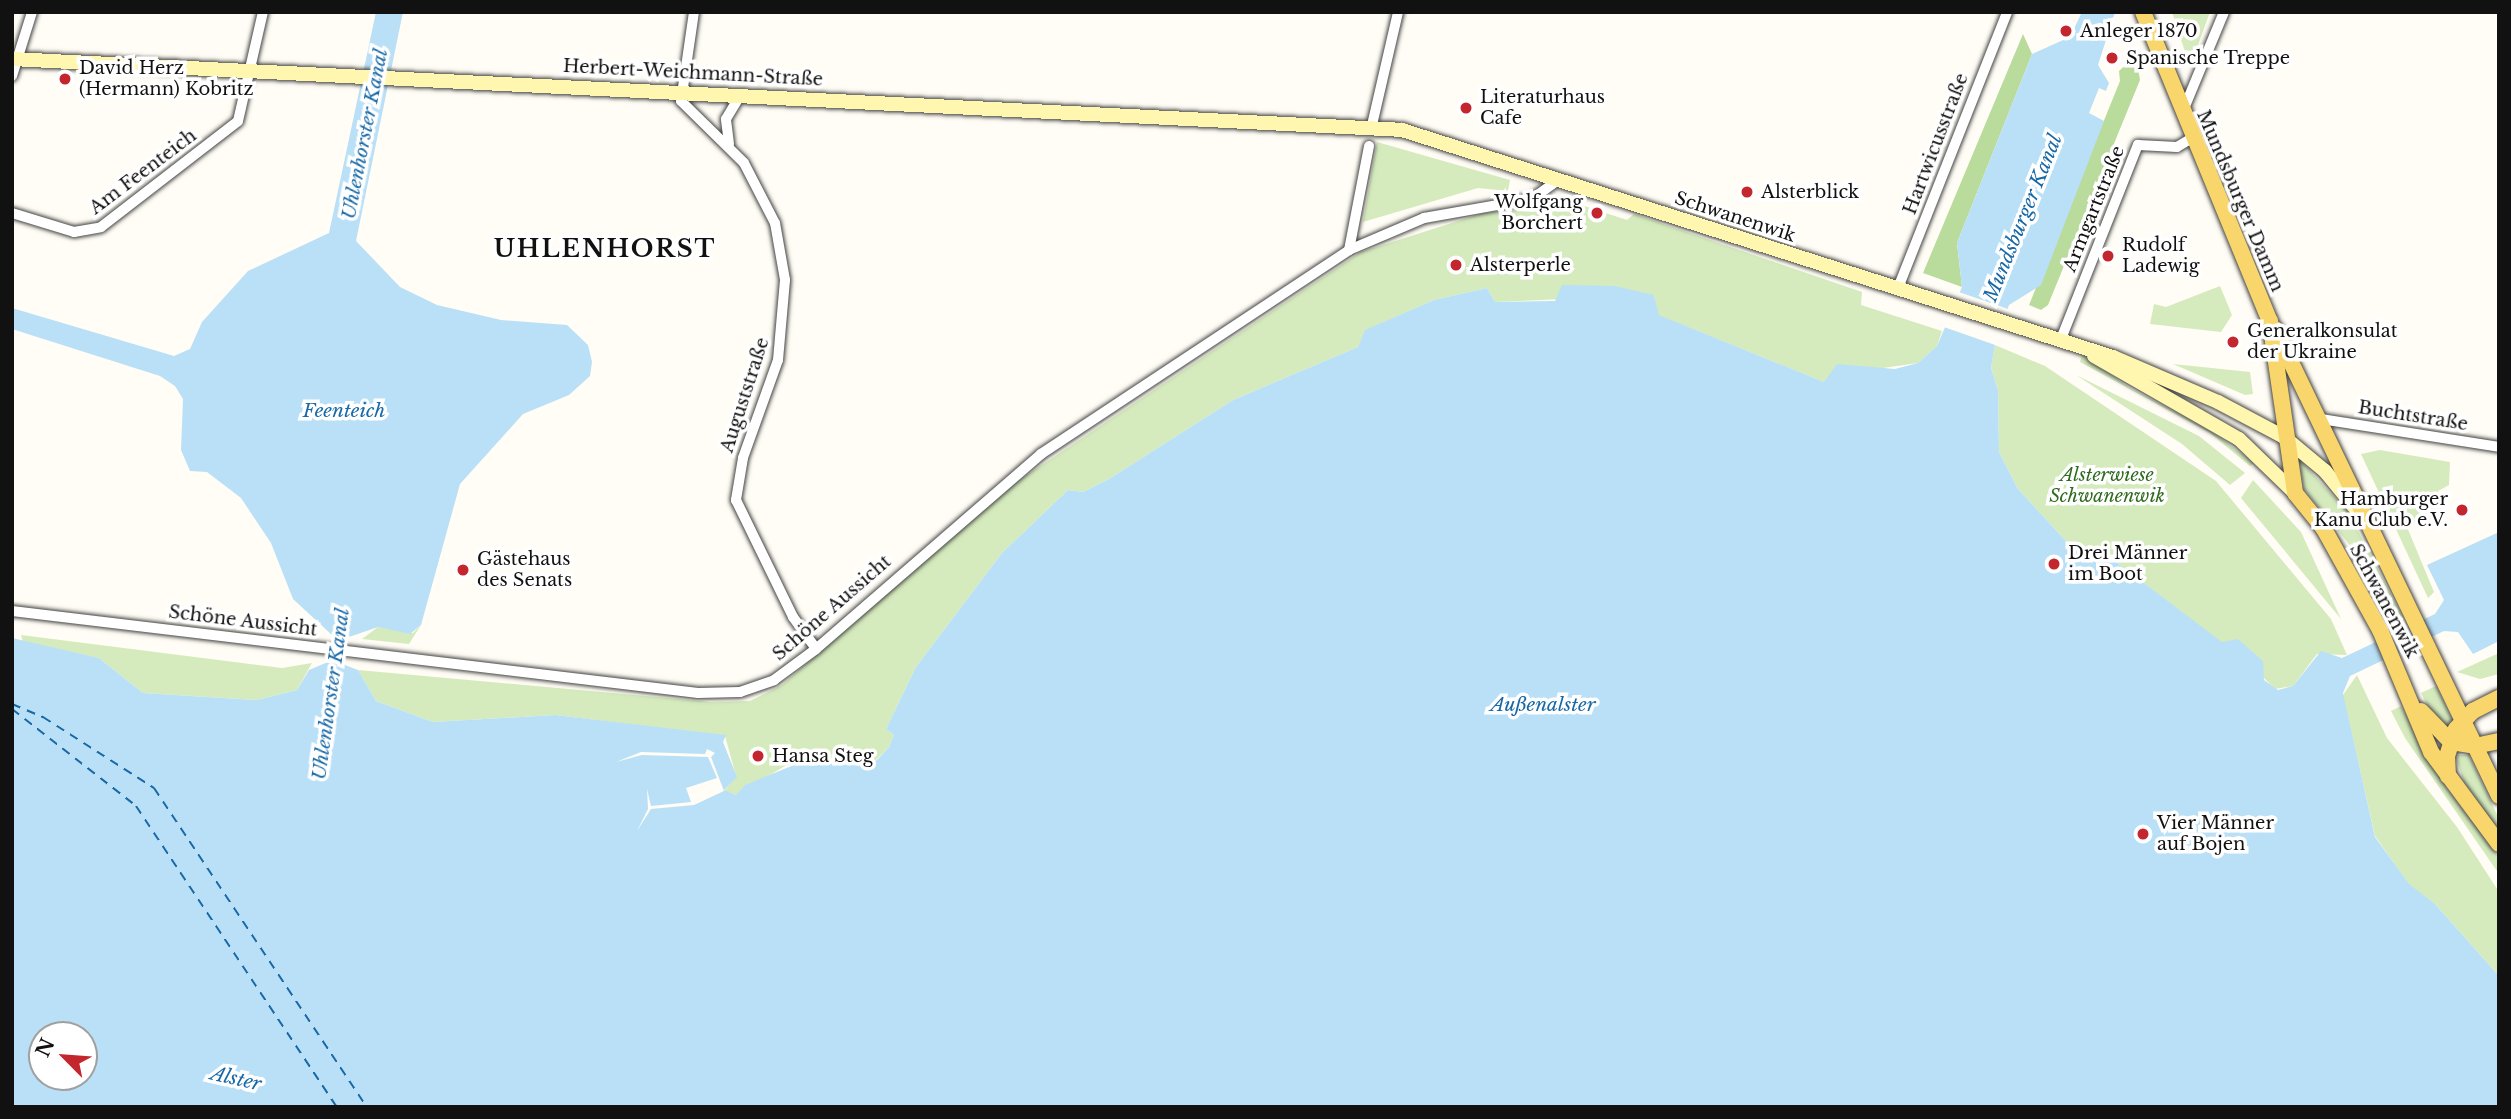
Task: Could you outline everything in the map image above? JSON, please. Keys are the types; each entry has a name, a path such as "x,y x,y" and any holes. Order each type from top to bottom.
{"main road":[{"name":"Mundsburger Damm","path":"2143,12 2192,138 2270,321 2284,437 2295,493"},
{"name":"Herbert-Weichmann-Straße","path":"15,59 1372,125"},
{"name":"Schwanenwik","path":"1372,125 2061,339 2218,402 2284,437 2325,471 2368,526"},
{"name":"Schwanenwik","path":"2270,321 2321,419 2368,526 2499,796"},
{"name":"Schwanenwik","path":"2085,349 2239,439 2295,493 2324,529 2380,630 2411,697 2431,752 2499,844"},
{"path":"2411,697 2451,742 2475,746 2499,741"},
{"path":"2448,778 2451,742 2463,720 2499,698"}],"street":[{"path":"12,76 15,59 32,12"},
{"name":"Am Feenteich","path":"12,213 74,232 101,227 238,121 252,70 263,12"},
{"path":"681,92 694,12"},
{"path":"1372,125 1398,12"},
{"name":"Hartwicusstraße","path":"1898,288 2007,12"},
{"path":"2182,113 2224,12"},
{"name":"Auguststraße","path":"681,92 683,103 729,144 775,223 785,280 778,360 743,458 736,500 793,617 816,649"},
{"path":"729,144 726,119 741,94"},
{"name":"Armgartstraße","path":"2061,339 2138,145 2177,147 2192,138"},
{"path":"1349,250 1369,146"},
{"name":"Schöne Aussicht","path":"12,611 719,694 774,680 816,649 1041,454 1349,250 1424,218 1532,199 1556,181"},
{"name":"Buchtstraße","path":"2321,419 2499,447"}],"green space":[{"path":"2172,12 2210,12 2190,67"},
{"path":"2023,34 2032,54 1957,243 1962,287 1923,273"},
{"path":"2136,56 2140,80 2048,305 2041,310 2029,305 2120,81 2119,71"},
{"path":"1377,142 1510,180 1508,191 1478,188 1363,222"},
{"path":"1557,197 1627,220 1634,214 1862,292 1861,305 1942,331 1937,346 1918,363 1834,375 1824,382 1658,315 1654,295 1495,302 1487,288 1434,300 1366,330 1358,347 1233,400 1109,479 1083,492 1068,490 1002,553 916,667 886,729 894,735 889,747 876,760 863,766 825,760 785,766 736,795 724,791 736,776 725,736 555,715 433,722 376,701 358,670 711,702 750,701 782,685 1000,493 1361,252 1483,213 1541,208"},
{"path":"2220,286 2232,315 2221,332 2150,324 2154,304 2166,307"},
{"name":"Alsterwiese Schwanenwik","path":"1995,345 2045,366 2216,481 2331,619 2347,655 2317,654 2293,686 2275,689 2263,677 2263,661 2222,643 2112,559 2083,554 2065,540 2018,489 1999,452 1998,390 1991,368"},
{"path":"2082,355 2130,388 2210,430 2254,463 2250,466 2210,433 2080,362"},
{"path":"2173,364 2250,372 2253,394 2245,395"},
{"path":"2076,375 2199,436 2245,473 2230,485 2182,444"},
{"path":"2380,450 2450,462 2449,485 2438,491 2446,507 2407,527 2434,592 2428,598 2361,454"},
{"path":"2298,458 2348,512 2404,619 2390,625 2353,549 2304,489"},
{"path":"2253,480 2301,532 2341,619 2241,498"},
{"path":"421,625 409,644 362,639 378,627 413,633"},
{"path":"21,635 282,668 312,663 297,690 257,700 143,693 99,658 23,642"},
{"path":"2499,653 2499,674 2480,679 2457,672"},
{"path":"2357,675 2387,738 2457,827 2499,892 2499,976 2435,904 2409,885 2375,836 2343,695"},
{"path":"2436,686 2452,719 2447,727 2434,718 2421,693"},
{"path":"2401,706 2441,780 2499,857 2499,874 2405,738 2391,711"},
{"path":"2455,755 2469,755 2499,819 2499,834 2467,791"}],"water":[{"name":"Außenalster","path":"376,12 403,12 356,241 400,287 437,305 501,320 567,325 588,345 592,362 590,376 569,395 523,414 460,484 421,625 410,634 378,627 349,637 345,665 358,670 376,701 433,722 555,715 726,735 723,742 737,777 724,790 736,795 745,785 804,761 863,766 877,760 889,747 894,735 886,729 916,667 1002,553 1068,490 1083,492 1109,479 1233,400 1358,347 1365,330 1434,300 1487,288 1495,302 1555,301 1562,285 1615,286 1654,295 1659,315 1824,382 1837,364 1895,369 1918,363 1937,346 1962,287 1957,243 2032,54 2070,37 2082,12 2115,12 2098,65 2109,83 2106,91 2099,88 2089,113 2104,121 2041,285 2009,305 1995,345 1991,368 1998,390 1999,452 2018,489 2065,540 2083,554 2112,559 2222,642 2238,639 2263,661 2264,680 2278,690 2293,686 2321,651 2342,658 2435,614 2444,600 2427,565 2499,532 2499,641 2473,654 2458,632 2444,631 2350,676 2343,693 2375,837 2409,884 2435,904 2499,976 2499,1107 12,1107 12,638 99,658 143,693 257,700 297,690 309,670 328,662 332,635 293,599 271,543 241,498 207,472 190,471 181,450 183,399 175,386 160,376 12,329 12,308 174,356 190,349 202,322 248,271 329,233"}],"pier":[{"path":"1956,291 2011,310 1998,346 1941,326"},
{"path":"320,633 361,638 352,641 348,662 357,666 316,661 325,659 328,636"},
{"path":"707,749 715,753 711,757 724,791 694,805 651,809 637,831 648,809 647,789 651,806 691,802 686,788 717,778 708,757 642,755 616,762 641,752 705,754"}],"ferry route":[{"path":"12,704 43,717 154,788 367,1107"},
{"path":"12,709 136,806 337,1107"}],"place":[{"name":"Anleger 1870","path":"2066,31"},
{"name":"Spanische Treppe","path":"2112,58"},
{"name":"David Herz (Hermann) Kobritz","path":"65,79"},
{"name":"Literaturhaus Cafe","path":"1466,108"},
{"name":"Alsterblick","path":"1747,192"},
{"name":"Wolfgang Borchert","path":"1597,213"},
{"name":"Rudolf Ladewig","path":"2108,256"},
{"name":"Alsterperle","path":"1456,265"},
{"name":"Generalkonsulat der Ukraine","path":"2233,342"},
{"name":"Hamburger Kanu Club e.V.","path":"2462,510"},
{"name":"Drei Männer im Boot","path":"2054,564"},
{"name":"Gästehaus des Senats","path":"463,570"},
{"name":"Hansa Steg","path":"758,756"},
{"name":"Vier Männer auf Bojen","path":"2143,834"}],"district":[{"name":"UHLENHORST","path":"605,249"}],"water label":[{"name":"Uhlenhorster Kanal","path":"365,134"},
{"name":"Mundsburger Kanal","path":"2023,218"},
{"name":"Feenteich","path":"344,411"},
{"name":"Uhlenhorster Kanal","path":"331,694"},
{"name":"Alster","path":"236,1079"}]}
